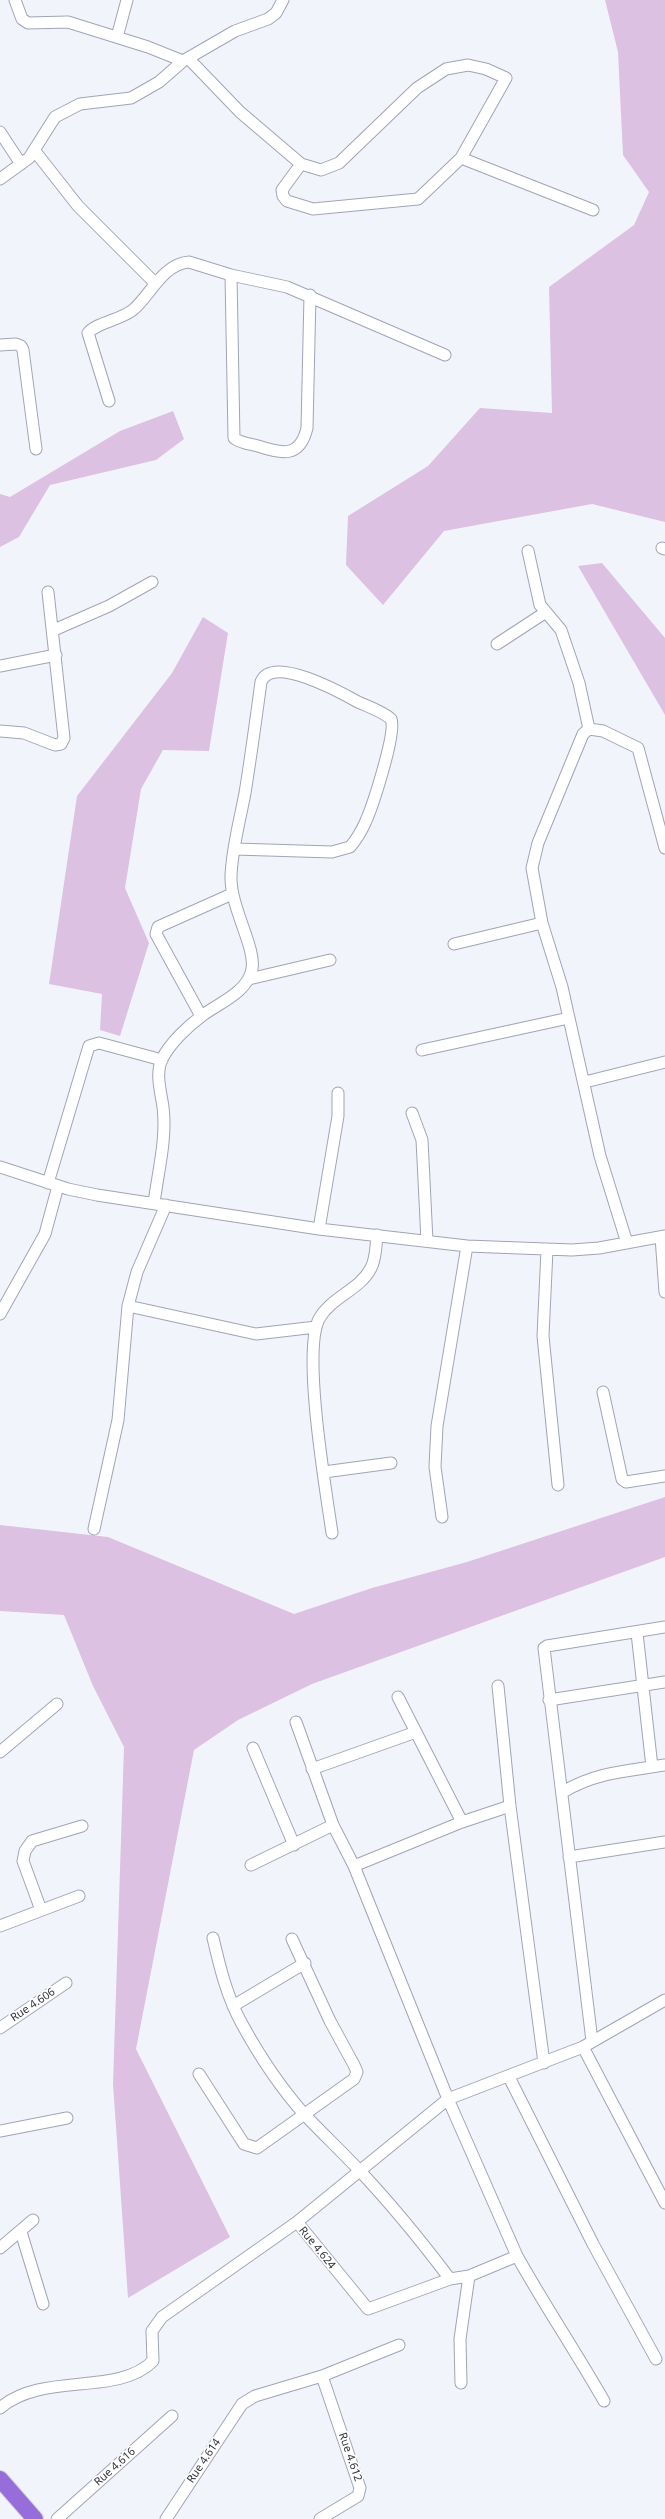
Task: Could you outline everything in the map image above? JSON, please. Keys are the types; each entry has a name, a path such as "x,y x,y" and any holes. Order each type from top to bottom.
{"highway":[{"path":"2,2485 35,2519"}],"street":[{"path":"16,0 22,19 28,23 68,22 185,60 240,112 301,164 321,170 339,163 417,88 446,69 468,65 505,76 506,81 461,158 418,199 313,209 296,205 287,201 283,196 282,190 301,164"},
{"path":"117,37 127,0"},
{"path":"0,179 21,164 34,150 55,117 69,108 80,104 130,98 159,82 185,60 235,31 268,19 276,13 283,0"},
{"path":"0,132 21,164"},
{"path":"34,150 78,206 155,283"},
{"path":"461,158 592,210"},
{"path":"109,402 88,333 132,311 155,283 183,262 189,262 231,275 263,280 310,295 445,355"},
{"path":"231,275 234,438 281,453 290,452 298,448 308,428 310,295"},
{"path":"0,345 16,344 21,346 23,350 36,449"},
{"path":"528,551 540,605 561,630 579,683 589,729"},
{"path":"54,630 109,606 152,582"},
{"path":"0,731 24,733 55,745 61,744 64,738 54,630 48,592"},
{"path":"497,644 546,612"},
{"path":"0,666 56,655"},
{"path":"154,1203 163,1130 159,1083 162,1060 185,1030 201,1016 244,987 249,979 252,968 252,956 232,894 231,875 235,849 261,682 265,675 291,674 320,682 391,719 391,731 382,774 365,823 350,847 332,852 235,849"},
{"path":"627,1244 600,1156 585,1082 569,1018 542,923 532,868 534,856 583,734 589,729 603,731 638,748 665,845"},
{"path":"201,1016 156,934 156,930 158,927 232,894"},
{"path":"454,944 542,923"},
{"path":"249,979 330,960"},
{"path":"422,1050 569,1018"},
{"path":"0,1314 45,1234 53,1184 89,1046 99,1043 162,1060"},
{"path":"585,1082 665,1062"},
{"path":"319,1229 338,1116 338,1093"},
{"path":"412,1113 422,1140 427,1240"},
{"path":"0,1167 82,1193 319,1229 427,1240 467,1246 547,1250 599,1248 663,1237 665,1292"},
{"path":"94,1529 118,1420 128,1306 137,1272 166,1205"},
{"path":"332,1533 313,1371 312,1347 316,1327 320,1318 330,1305 359,1282 371,1269 377,1235"},
{"path":"442,1517 435,1467 437,1426 467,1246"},
{"path":"547,1250 543,1336 558,1485"},
{"path":"128,1306 256,1334 316,1327"},
{"path":"603,1392 622,1479 626,1482 665,1476"},
{"path":"324,1472 391,1464"},
{"path":"665,1627 637,1633 547,1646 544,1652 549,1700 564,1792 588,2044 665,2203"},
{"path":"637,1633 652,1768"},
{"path":"549,1700 665,1682"},
{"path":"498,1686 510,1806 544,2063"},
{"path":"398,1697 462,1822"},
{"path":"0,1752 58,1704"},
{"path":"296,1722 333,1825 354,1866 448,2099 517,2256 552,2319 572,2346 604,2401"},
{"path":"312,1768 416,1732"},
{"path":"253,1748 294,1845"},
{"path":"564,1792 583,1780 595,1776 665,1765"},
{"path":"354,1866 462,1822 510,1806"},
{"path":"251,1865 333,1825"},
{"path":"41,1910 23,1861 25,1851 32,1841 82,1826"},
{"path":"569,1857 665,1842"},
{"path":"0,1926 79,1896"},
{"path":"213,1938 224,1983 233,2006 242,2024 276,2078 303,2113 359,2170 415,2233 450,2279"},
{"path":"199,2074 244,2144 257,2148 303,2113 350,2084 357,2072 330,2021 305,1963 292,1939"},
{"path":"233,2006 305,1963"},
{"name":"Rue 4.606","path":"0,2028 66,1983"},
{"path":"296,2222 448,2099 509,2077 588,2044 665,2000"},
{"path":"509,2077 593,2244 656,2359"},
{"path":"0,2131 68,2118"},
{"path":"0,2248 21,2232 33,2220"},
{"name":"Rue 4.624","path":"0,2408 8,2401 34,2390 122,2378 146,2368 153,2361 152,2331 162,2317 296,2222 368,2308 450,2279 469,2276 517,2256"},
{"path":"21,2232 43,2304"},
{"path":"461,2383 460,2339 469,2276"},
{"path":"322,2376 398,2345"},
{"name":"Rue 4.614","path":"166,2519 242,2404 255,2396 322,2376"},
{"name":"Rue 4.612","path":"320,2519 358,2496 360,2488 322,2376"},
{"name":"Rue 4.616","path":"57,2519 172,2416"}],"shaded area":[{"path":"605,0 665,0 665,522 592,504 444,531 383,605 346,565 348,516 428,466 480,408 552,413 549,287 634,225 649,192 623,155 618,52"},
{"path":"173,411 184,439 156,460 50,485 19,537 0,547 0,494 10,497 120,431"},
{"path":"602,563 665,638 665,715 578,566"},
{"path":"203,617 228,633 209,751 163,750 141,789 125,888 149,943 120,1036 100,1030 102,994 49,984 77,796 172,673"},
{"path":"665,1497 665,1557 312,1684 238,1720 194,1750 136,2049 230,2237 128,2298 113,2084 124,1747 93,1686 64,1615 0,1611 0,1525 108,1537 294,1614 372,1588 467,1562"}]}
